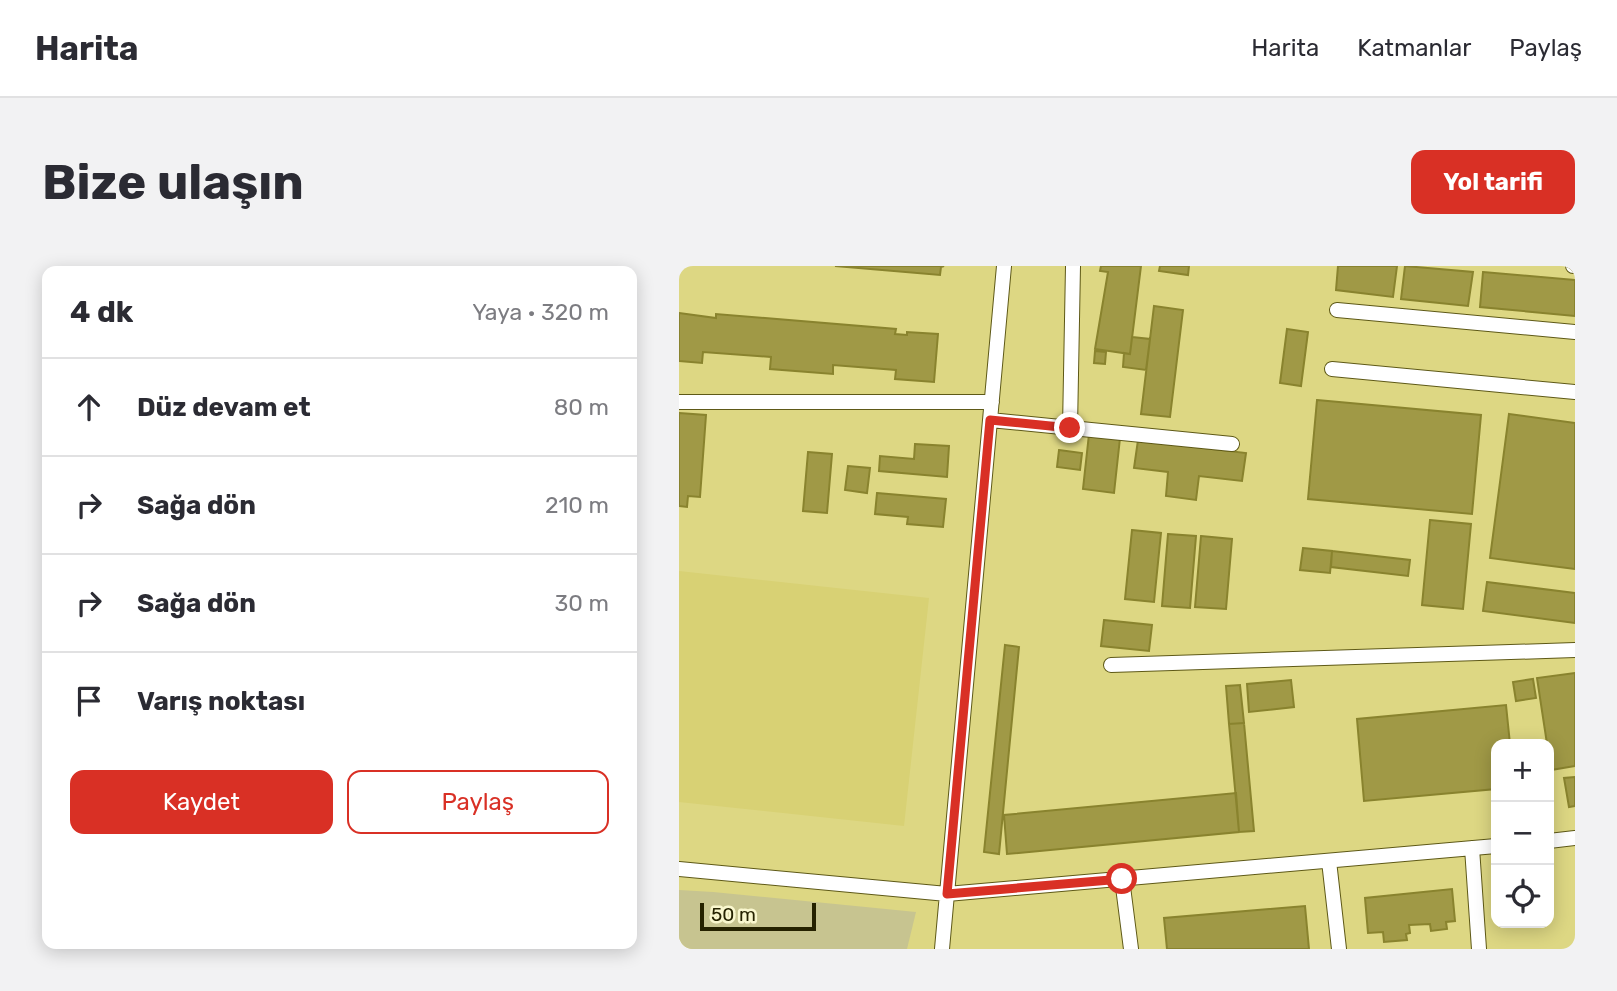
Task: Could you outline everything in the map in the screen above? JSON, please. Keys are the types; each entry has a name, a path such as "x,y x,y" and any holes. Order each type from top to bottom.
{"street":[{"path":"942,949 1004,266"},
{"path":"1070,428 1073,266"},
{"path":"1337,310 1575,332"},
{"path":"1332,369 1575,391"},
{"path":"679,402 992,402"},
{"path":"990,420 1231,444"},
{"path":"1111,665 1575,650"},
{"path":"1554,840 1575,838"},
{"path":"679,869 947,894 1491,846"},
{"path":"1472,848 1479,949"},
{"path":"1329,861 1339,949"},
{"path":"1122,879 1131,949"}],"shaded area":[{"path":"679,571 929,598 904,826 679,802"},
{"path":"679,890 916,912 907,949 679,949"}],"building":[{"path":"835,266 944,266 941,267 940,275"},
{"path":"1101,266 1141,266 1130,354 1095,349 1108,272 1100,271"},
{"path":"1160,266 1189,266 1188,275 1159,271"},
{"path":"1338,266 1397,266 1393,297 1336,290"},
{"path":"1405,266 1473,272 1468,306 1401,299"},
{"path":"1483,272 1575,280 1575,316 1480,307"},
{"path":"1154,306 1183,310 1170,417 1141,414"},
{"path":"679,313 716,318 716,314 896,329 895,334 907,335 907,332 938,334 934,382 895,379 896,370 833,365 833,374 770,369 771,357 703,352 702,363 679,361"},
{"path":"1287,329 1308,332 1301,386 1280,383"},
{"path":"1132,337 1150,339 1146,370 1123,367 1124,353 1130,354"},
{"path":"1095,351 1106,352 1105,364 1094,363"},
{"path":"1317,400 1481,415 1472,514 1308,499"},
{"path":"679,413 706,415 700,497 688,496 687,507 679,506"},
{"path":"1509,414 1575,423 1575,569 1490,558"},
{"path":"1089,434 1120,438 1114,493 1083,489"},
{"path":"1138,440 1246,453 1242,481 1199,476 1196,500 1166,496 1168,472 1134,468"},
{"path":"915,444 949,446 947,477 879,471 880,456 914,459"},
{"path":"1059,450 1082,453 1080,470 1057,467"},
{"path":"808,452 832,454 827,513 803,511"},
{"path":"848,466 870,468 867,493 845,490"},
{"path":"877,493 946,499 943,527 907,524 908,517 875,514"},
{"path":"1430,520 1471,524 1463,609 1422,605"},
{"path":"1132,530 1161,533 1154,602 1125,599"},
{"path":"1168,534 1196,536 1190,608 1162,606"},
{"path":"1201,536 1232,539 1226,609 1195,607"},
{"path":"1303,548 1332,551 1330,573 1300,570"},
{"path":"1332,551 1410,560 1408,576 1331,567"},
{"path":"1487,582 1575,593 1575,623 1483,611"},
{"path":"1104,620 1152,625 1149,651 1101,646"},
{"path":"1005,645 1019,647 999,854 984,852"},
{"path":"1575,673 1575,766 1554,770 1554,739 1546,739 1537,678"},
{"path":"1533,679 1536,698 1516,701 1513,682"},
{"path":"1291,680 1294,707 1249,712 1247,684"},
{"path":"1240,685 1244,723 1229,724 1226,686"},
{"path":"1506,705 1509,739 1491,739 1491,789 1364,801 1357,719"},
{"path":"1244,723 1254,831 1239,832 1229,724"},
{"path":"1575,777 1575,806 1569,807 1564,778"},
{"path":"1236,793 1239,832 1007,854 1004,815"},
{"path":"1452,889 1455,921 1446,922 1447,929 1431,931 1430,924 1409,925 1407,940 1384,942 1383,932 1368,933 1365,898"},
{"path":"1305,906 1309,949 1167,949 1164,918"}],"route":[{"path":"1070,428 990,420 947,894 1122,879"}]}
